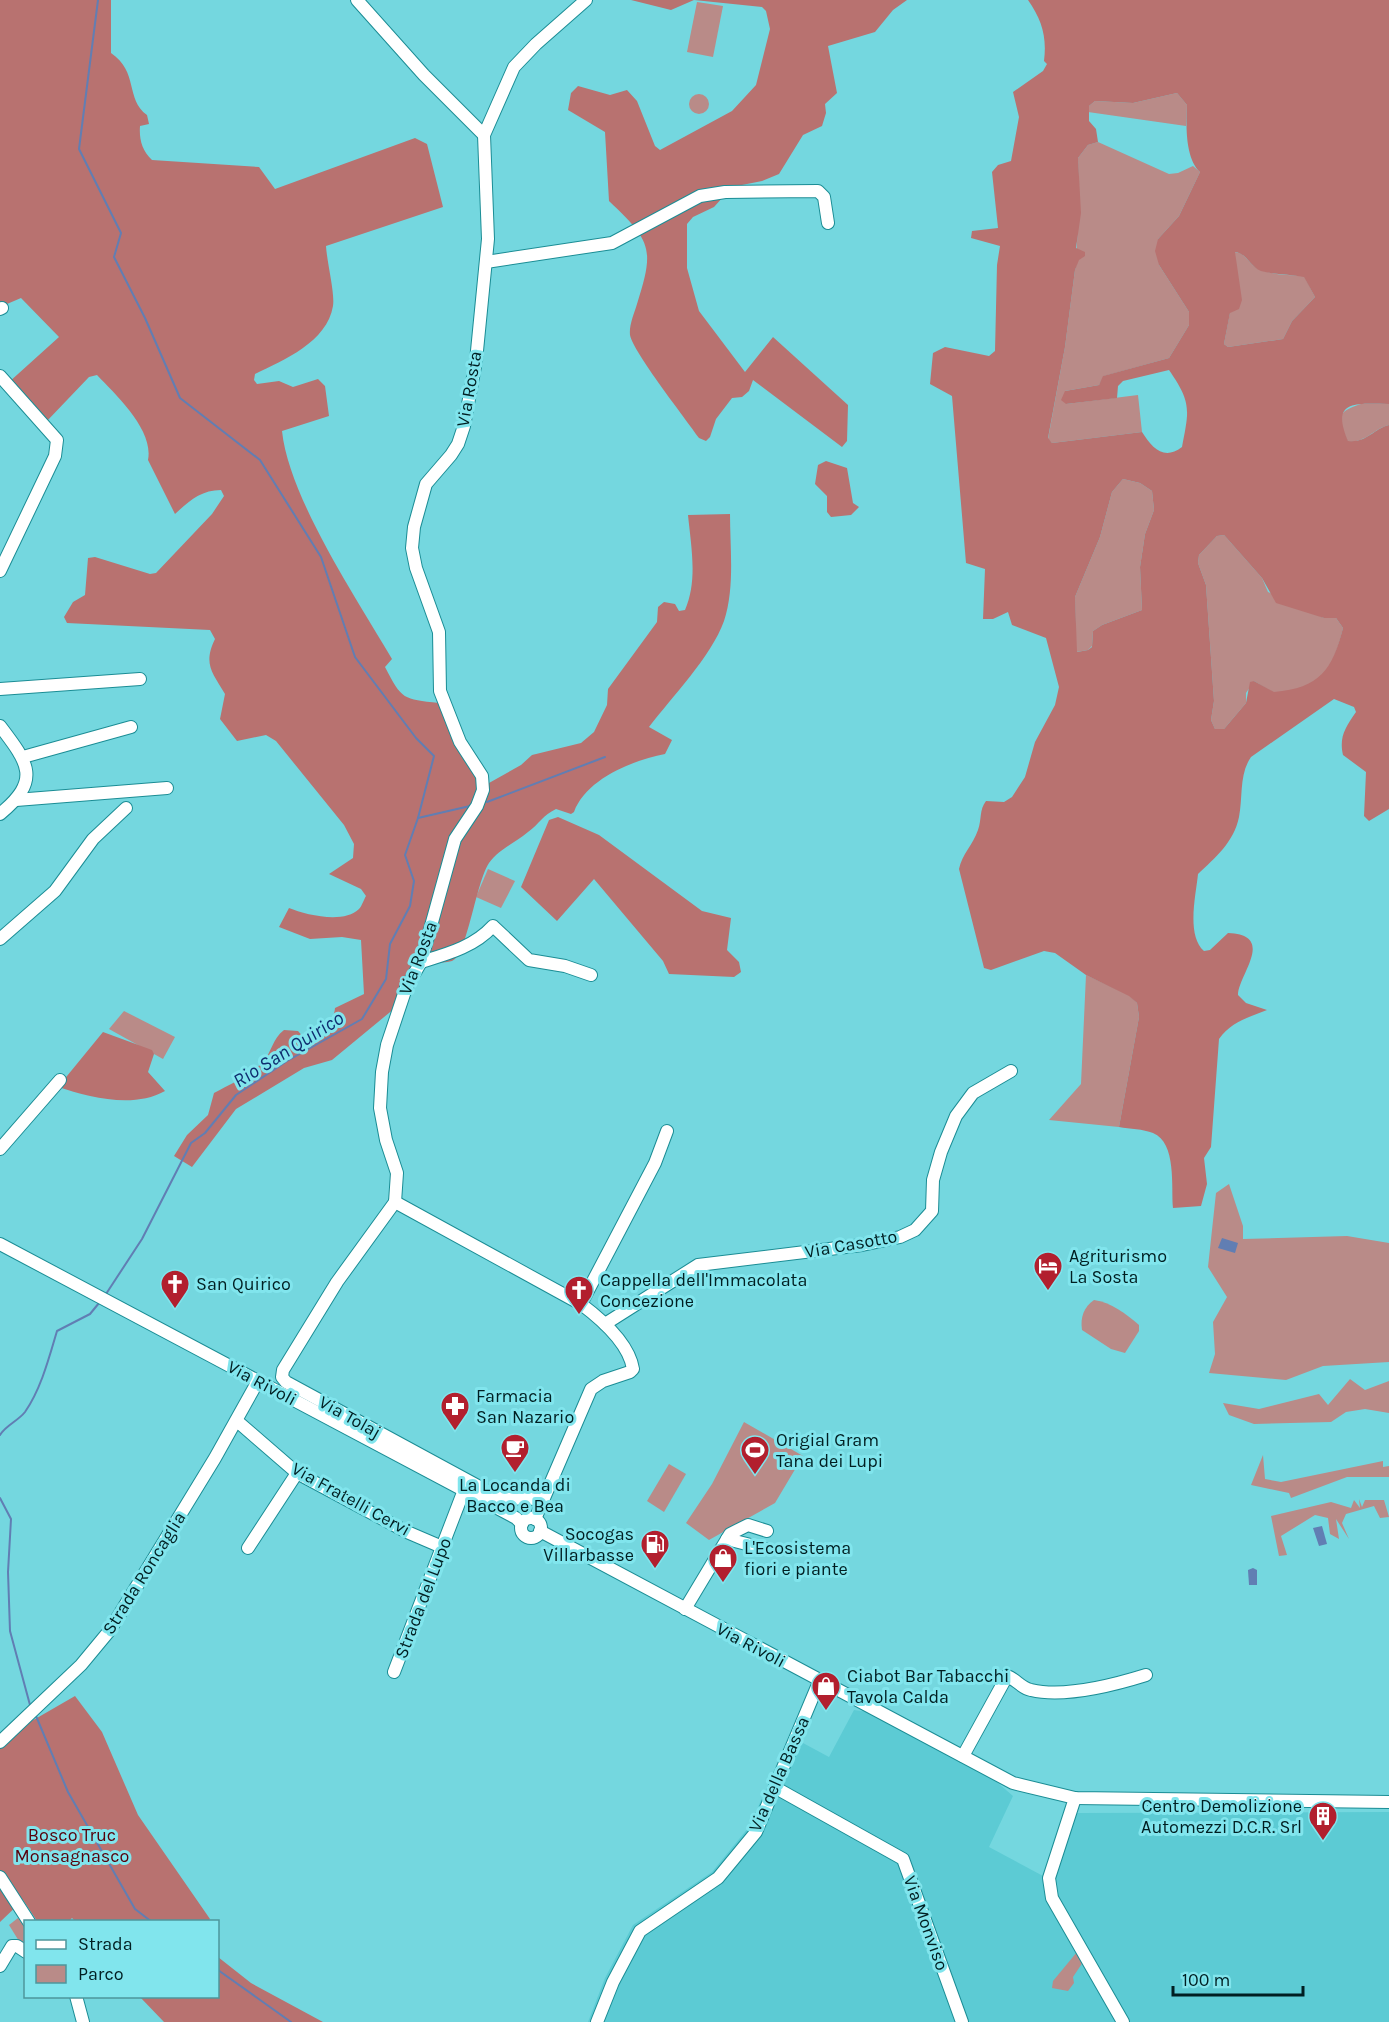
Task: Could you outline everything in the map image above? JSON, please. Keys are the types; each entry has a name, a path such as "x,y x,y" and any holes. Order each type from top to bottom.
{"street":[{"path":"357,0 424,75 484,135"},
{"name":"Via Rosta","path":"394,1203 397,1173 386,1140 380,1108 382,1072 387,1045 406,988 421,962 455,839 477,806 483,790 482,776 460,742 440,691 439,632 416,568 413,538 426,484 459,444 476,361 488,239 484,135 514,68 536,44 586,0"},
{"path":"486,262 612,243 700,196 725,192 818,191 824,197 828,224"},
{"path":"0,376 57,440 55,456 0,572"},
{"path":"0,689 140,680"},
{"path":"0,726 23,757 26,764 27,781 16,801 0,814"},
{"path":"23,757 131,727"},
{"path":"16,801 167,788"},
{"path":"0,939 55,891 93,839 126,808"},
{"path":"421,962 482,939 493,926 529,960 565,966 591,975"},
{"name":"Via Casotto","path":"605,1324 698,1265 862,1245 900,1237 915,1230 932,1211 933,1180 940,1152 956,1116 973,1093 1011,1071"},
{"path":"0,1149 60,1080"},
{"path":"581,1304 655,1163 667,1131"},
{"path":"394,1203 581,1304 605,1324 626,1350 633,1369 603,1381 591,1389 543,1502 537,1525 529,1518 522,1524"},
{"name":"Via Tolaj","path":"394,1203 337,1282 283,1370 282,1377 295,1387 498,1497 514,1500 529,1497 543,1502"},
{"name":"Via Rivoli","path":"0,1244 516,1518 522,1524 522,1533 527,1537 533,1537 537,1525 819,1682 1013,1783 1075,1798 1389,1802"},
{"name":"Strada Roncaglia","path":"0,1742 101,1642 133,1595 258,1382"},
{"name":"Via Fratelli Cervi","path":"237,1421 297,1473 407,1532 442,1547"},
{"path":"248,1548 297,1473"},
{"name":"Strada del Lupo","path":"394,1671 464,1490"},
{"path":"685,1609 727,1539 735,1530 748,1525 767,1531"},
{"path":"727,1539 766,1549"},
{"path":"963,1756 1007,1676 1031,1690 1048,1691 1109,1687 1146,1675"},
{"name":"Via della Bassa","path":"597,2022 613,1982 640,1931 718,1878 756,1832 819,1682"},
{"name":"Via Monviso","path":"776,1788 903,1859 962,2022"},
{"path":"1075,1798 1049,1878 1052,1898 1112,2008 1123,2022"},
{"path":"0,1877 28,1920"},
{"path":"0,1966 12,1946 17,1946 24,1951"},
{"path":"77,1998 84,2022"}],"shaded area":[{"path":"1222,1238 1238,1243 1235,1253 1218,1248"},
{"path":"1322,1526 1327,1544 1319,1546 1313,1528"},
{"path":"1253,1568 1257,1570 1257,1585 1249,1585 1248,1570"},
{"path":"854,1710 900,1716 960,1750 1013,1796 989,1847 1043,1876 1077,1813 1389,1812 1389,2022 588,2022 605,1978 633,1925 712,1872 749,1827 790,1736 829,1757"}],"green space":[{"path":"0,0 111,0 111,53 120,60 125,68 136,101 147,115 149,124 140,126 140,136 144,149 152,160 259,167 275,189 415,138 427,144 443,207 326,246 333,300 329,319 313,340 291,356 255,374 254,380 257,384 279,381 293,387 318,379 325,386 329,416 282,431 287,458 297,486 326,548 392,659 385,667 396,686 400,692 411,699 439,703 478,780 481,791 454,837 419,958 395,1008 332,1060 304,1068 236,1109 192,1167 174,1156 187,1135 208,1115 214,1093 258,1067 284,1030 298,1031 306,1040 311,1038 329,1023 335,1008 364,994 361,940 342,937 310,939 279,927 289,908 325,917 344,916 359,909 366,896 361,889 329,874 353,858 354,844 344,825 276,741 266,735 237,741 220,719 225,694 209,662 215,639 210,630 67,623 64,617 73,602 85,595 88,558 95,557 150,574 156,573 212,514 224,496 221,490 201,494 175,514 148,460 148,449 140,425 97,375 89,377 46,422 8,383 59,337 21,298 0,307"},
{"path":"631,0 694,0 671,10"},
{"path":"694,0 907,0 893,10 875,32 828,46 837,93 825,104 826,113 822,126 803,135 779,174 762,181 732,187 714,207 693,217 687,224 687,268 699,311 745,372 773,337 848,405 847,441 842,447 753,380 749,391 742,397 732,398 716,419 710,437 706,441 699,438 640,356 630,335 631,323 646,270 646,246 634,226 609,201 605,132 568,110 571,93 578,86 610,95 627,90 637,101 655,146 660,150 732,111 756,85 770,29 766,11 762,7"},
{"path":"1028,0 1389,0 1389,404 1349,407 1344,411 1342,418 1348,441 1360,440 1389,425 1389,809 1369,821 1364,816 1366,772 1343,755 1342,749 1344,733 1356,712 1354,707 1334,699 1251,757 1247,764 1243,778 1239,817 1233,834 1223,849 1198,874 1194,925 1198,944 1204,951 1210,950 1228,933 1242,935 1250,941 1253,948 1251,957 1238,995 1246,1003 1267,1010 1235,1024 1219,1039 1211,1147 1204,1158 1207,1184 1201,1206 1173,1208 1171,1166 1166,1146 1161,1138 1153,1133 1119,1127 1139,1017 1137,1003 1129,996 1086,975 1055,953 1044,951 991,970 984,968 959,869 976,835 982,808 986,801 1004,802 1012,797 1025,777 1035,742 1055,705 1059,687 1046,638 1012,625 1008,612 993,619 983,619 985,569 966,563 952,396 930,384 933,353 945,347 989,356 995,351 997,265 1000,246 971,238 972,231 998,228 992,172 998,165 1011,161 1019,117 1013,92 1043,71 1047,64 1044,61 1045,44 1042,29","holes":["1177,93 1187,105 1189,150 1200,172 1179,216 1158,239 1155,251 1159,265 1189,312 1189,325 1169,358 1103,376 1099,385 1065,391 1061,400 1066,404 1117,398 1118,386 1123,381 1169,370 1182,391 1187,407 1182,447 1170,453 1159,451 1142,432 1052,443 1048,438 1065,347 1075,270 1079,260 1085,256 1085,252 1076,248 1081,213 1078,158 1088,145 1098,142 1096,129 1089,121 1089,106 1095,101 1133,103","1235,252 1243,255 1261,271 1304,277 1315,297 1292,321 1283,339 1228,347 1224,344 1230,313 1239,309 1242,300","1123,479 1140,483 1152,491 1154,510 1145,534 1140,567 1142,610 1102,625 1093,631 1092,647 1077,652 1075,597 1100,537 1112,492","1224,535 1262,578 1276,603 1324,618 1336,618 1343,628 1334,655 1322,674 1303,686 1274,692 1254,681 1250,682 1246,703 1224,729 1215,729 1211,720 1214,701 1206,585 1198,563 1199,555 1217,536"]},
{"path":"697,2 723,6 713,57 687,52"},
{"path":"1177,93 1187,105 1186,126 1088,112 1089,106 1095,101 1133,103"},
{"path":"699,94 706,97 709,104 706,111 699,114 692,111 689,104 692,97"},
{"path":"1098,142 1169,174 1178,173 1193,166 1200,172 1179,216 1158,239 1159,265 1189,312 1189,325 1169,358 1104,376 1099,385 1065,391 1066,404 1138,395 1142,432 1052,443 1048,439 1065,347 1077,263 1078,158 1088,145"},
{"path":"1234,252 1242,255 1261,270 1304,276 1315,297 1292,321 1283,339 1228,347 1224,344 1237,275"},
{"path":"1361,404 1389,404 1389,425 1365,438 1348,442 1341,417 1347,410"},
{"path":"826,461 847,468 853,503 859,507 851,515 831,517 827,512 827,496 815,484 818,465"},
{"path":"1123,479 1140,483 1152,491 1154,510 1145,534 1140,567 1142,610 1102,625 1093,631 1092,646 1088,650 1076,652 1075,597 1100,537 1112,492"},
{"path":"730,514 731,582 724,621 701,662 649,727 672,740 665,754 625,766 612,773 589,790 580,800 574,812 571,814 556,809 552,811 498,854 484,872 467,933 457,956 452,961 433,963 427,952 457,845 484,800 489,783 521,765 532,755 581,743 594,732 607,705 608,689 657,622 658,607 664,602 675,604 679,611 685,610 692,575 688,515"},
{"path":"1224,535 1262,578 1268,592 1324,618 1336,618 1343,628 1329,667 1314,682 1290,691 1274,693 1254,681 1246,693 1246,703 1224,729 1215,729 1211,720 1214,701 1206,585 1198,563 1199,555 1217,536"},
{"path":"558,817 599,835 702,911 731,918 727,950 739,962 741,972 734,977 669,974 663,961 594,879 557,921 521,887 549,820"},
{"path":"488,869 515,881 501,908 476,897"},
{"path":"1086,975 1129,995 1137,1003 1139,1017 1119,1127 1049,1120 1081,1084"},
{"path":"124,1011 175,1037 163,1059 109,1029"},
{"path":"103,1032 152,1050 154,1054 148,1072 165,1091 139,1099 111,1100 58,1087"},
{"path":"1229,1184 1243,1226 1243,1239 1347,1236 1389,1243 1389,1362 1323,1366 1286,1380 1209,1373 1215,1354 1213,1322 1227,1297 1208,1267 1216,1193"},
{"path":"1094,1300 1112,1306 1139,1325 1139,1331 1125,1353 1111,1349 1082,1330 1084,1313"},
{"path":"1350,1379 1365,1390 1389,1381 1389,1413 1365,1409 1346,1412 1331,1422 1254,1424 1229,1415 1223,1403 1259,1409 1319,1394 1328,1405"},
{"name":"Origial Gram Tana dei Lupi","path":"744,1422 803,1456 775,1503 709,1540 686,1523 712,1484"},
{"path":"1263,1455 1265,1479 1281,1482 1383,1461 1383,1467 1389,1466 1389,1477 1347,1477 1291,1498 1289,1493 1251,1485"},
{"path":"669,1464 686,1474 664,1512 647,1501"},
{"path":"1359,1499 1362,1507 1365,1500 1384,1500 1389,1517 1380,1518 1374,1506 1346,1514 1342,1523 1349,1539 1336,1519 1339,1539 1330,1534 1328,1518 1315,1515 1281,1536 1287,1555 1279,1556 1271,1516 1331,1502 1351,1508 1354,1500 1360,1508"},
{"name":"Bosco Truc Monsagnasco","path":"75,1696 102,1732 138,1815 210,1919 36,1920 23,1900 0,1922 0,1734 4,1737"},
{"path":"18,1918 24,1926 22,1946 9,1925"},
{"path":"1077,1952 1083,1962 1073,1977 1074,1983 1068,1991 1052,1988 1053,1981"},
{"path":"219,1958 251,1983 323,2022 164,2022 141,1998 219,1998"}],"waterway":[{"path":"98,0 79,149 121,233 114,257 145,318 180,398 260,460 321,557 355,657 416,738 434,756 418,818"},
{"name":"Rio San Quirico","path":"487,802 605,757"},
{"name":"Rio San Quirico","path":"106,1294 142,1239 191,1143 205,1133 236,1095 287,1061 362,1019 386,979 390,944 410,906 414,881 405,855 418,818 470,806"},
{"name":"Rio San Quirico","path":"0,1435 25,1412 31,1403 44,1373 57,1331 90,1314 99,1303"},
{"name":"Rio San Quirico","path":"0,1498 11,1519 8,1572 10,1631 30,1705"},
{"name":"Rio San Quirico","path":"36,1716 68,1792 135,1909 149,1920"},
{"name":"Rio San Quirico","path":"219,1971 291,2022"}],"place":[{"name":"Agriturismo La Sosta","path":"1048,1292"},
{"name":"San Quirico","path":"175,1310"},
{"name":"Cappella dell'Immacolata Concezione","path":"579,1316"},
{"name":"Farmacia San Nazario","path":"455,1432"},
{"name":"La Locanda di Bacco e Bea","path":"515,1474"},
{"name":"Origial Gram Tana dei Lupi","path":"755,1476"},
{"name":"Socogas Villarbasse","path":"655,1570"},
{"name":"L'Ecosistema fiori e piante","path":"723,1584"},
{"name":"Ciabot Bar Tabacchi Tavola Calda","path":"826,1712"},
{"name":"Centro Demolizione Automezzi D.C.R. Srl","path":"1323,1842"}]}
